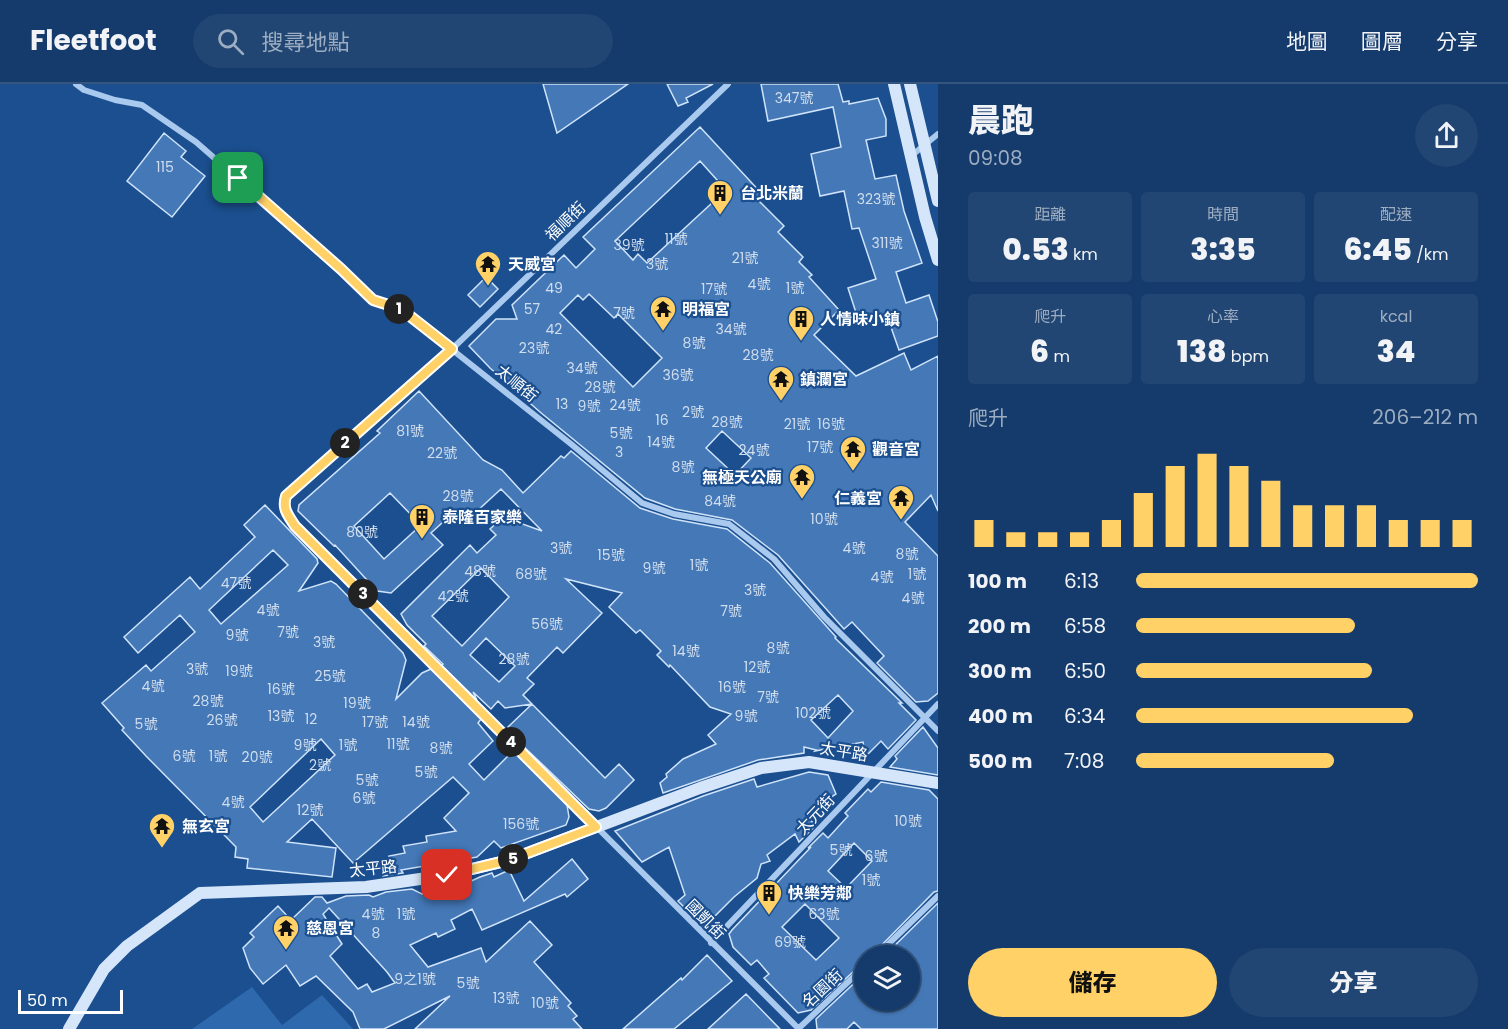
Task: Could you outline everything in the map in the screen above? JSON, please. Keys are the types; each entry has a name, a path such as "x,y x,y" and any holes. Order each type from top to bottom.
{"street":[{"name":"太順街","path":"76,84 84,90 142,105 196,142 341,269 373,300 401,309 642,503 674,514 729,524 774,559 824,617 938,731"},
{"name":"福順街","path":"286,496 452,349 728,84"},
{"path":"894,84 925,217 938,260"},
{"path":"910,84 938,201"},
{"path":"911,156 925,147 938,134"},
{"name":"國凱街","path":"286,496 283,504 285,512 295,526 799,1029"},
{"name":"太元街","path":"711,943 938,704"},
{"name":"太平路","path":"69,1029 104,969 127,946 200,893 366,887 447,875 509,860 700,788 761,768 809,762 938,783"},
{"path":"887,945 938,896"},
{"name":"名園街","path":"799,1029 854,977"}],"shaded area":[{"path":"252,987 282,1025 322,995 353,1029 192,1029"}],"building":[{"path":"543,84 628,84 557,133"},
{"path":"667,84 713,84 686,98 688,102 678,106"},
{"path":"761,84 838,84 843,102 849,101 849,104 878,98 886,119 886,136 866,140 875,179 896,175 904,211 922,263 896,272 906,303 929,295 938,322 938,336 899,350 886,313 859,322 848,288 876,279 859,228 852,229 844,191 820,196 811,154 841,147 833,107 768,121"},
{"path":"700,127 763,195 758,200 784,226 778,232 803,257 799,262 812,275 809,277 839,310 814,335 856,376 904,353 911,370 938,356 938,511 931,495 905,522 938,556 938,693 928,701 916,702 877,663 884,656 852,622 844,629 778,555 732,520 675,509 645,498 540,412 490,368 469,346 496,319 517,319 512,305 564,255 576,268 595,249 583,237","holes":["700,161 726,190 647,263 638,254 633,260 615,241","589,294 614,318 618,314 662,358 633,387 560,313 578,295 583,300","722,431 751,458 735,475 706,448"]},
{"path":"164,133 186,151 181,157 205,176 172,217 127,181"},
{"path":"486,277 498,289 480,307 468,295"},
{"path":"419,391 483,460 502,470 523,493 561,456 564,458 571,451 640,508 673,519 727,529 770,563 835,638 902,703 899,703 916,720 888,749 881,741 866,756 863,742 815,751 804,747 804,753 758,760 663,793 660,783 667,777 666,774 683,759 716,744 708,735 731,714 710,707 670,665 669,667 657,655 661,651 640,630 636,633 609,607 622,593 566,579 602,613 563,653 557,647 527,678 534,684 523,695 532,704 505,708 498,701 491,709 473,692 477,700 441,665 443,664 424,646 426,644 407,625 401,614 470,545 477,553 496,535 490,529 503,517 542,531 501,489 463,524 453,513 431,533 443,545 391,593 377,591 335,545 298,511 299,505 380,433 377,431","holes":["390,493 421,525 384,559 354,526","481,568 509,597 462,646 432,616","486,638 515,666 499,682 470,655","838,695 853,711 828,738 811,720"]},
{"path":"265,505 317,559 318,563 299,591 331,581 403,653 406,660 396,699 422,673 431,669 481,719 478,723 493,741 469,764 484,780 513,751 567,805 569,817 566,825 501,848 494,841 477,857 401,870 403,873 383,876 381,865 390,864 389,856 405,853 403,846 427,842 426,836 456,831 444,818 469,793 453,777 353,863 312,819 287,842 336,848 332,877 247,868 248,859 235,857 236,847 146,756 122,730 124,728 102,703 146,665 151,671 195,632 180,615 138,653 124,637 190,577 200,589 255,537 244,525","holes":["273,550 288,565 221,624 209,610","321,739 335,755 263,822 250,807"]},
{"path":"532,704 605,778 619,764 634,780 606,808 599,811 589,809 521,744 523,742 508,727"},
{"path":"923,727 938,748 938,775 890,767 897,759 895,756"},
{"path":"809,772 828,775 836,794 816,807 818,813 810,820 816,825 799,842 795,834 767,855 770,861 761,864 757,878 704,927 678,901 685,895 669,847 642,862 615,831 703,796 754,779 757,787"},
{"path":"881,782 929,790 938,799 938,891 934,892 882,945 854,945 854,971 811,1010 798,1013 764,978 769,974 757,960 751,965 733,947 729,934 823,833 828,838 848,816 845,813 868,789 871,792","holes":["854,843 872,861 846,888 828,871","805,904 839,938 816,960 782,927"]},
{"path":"572,859 588,879 567,897 565,894 482,930 472,909 451,920 455,929 438,937 436,933 410,945 428,967 481,948 486,962 530,921 552,945 534,962 571,1003 568,1006 577,1016 573,1019 582,1029 415,1029 450,996 384,1029 360,1029 353,1012 316,976 300,986 286,965 263,984 250,968 243,948 254,937 250,933 278,906 291,920 315,897 322,897 327,903 346,896 369,895 373,897 386,892 412,889 422,894 437,889 440,895 480,877 492,873 494,877 509,870 524,901","holes":["329,908 395,983 372,992 367,984 358,989 330,956 342,944 323,914"]},
{"path":"938,903 938,1029 861,1029 854,1022 847,1029 817,1029 816,1019 854,983 854,1011 920,1011 920,945 895,945"},
{"path":"707,955 732,981 674,1029 623,1029 681,978 682,980"},
{"path":"746,994 780,1029 708,1029"}],"place":[{"name":"台北米蘭","path":"720,216"},
{"name":"天威宮","path":"488,287"},
{"name":"明福宮","path":"663,332"},
{"name":"人情味小鎮","path":"801,342"},
{"name":"鎮瀾宮","path":"781,402"},
{"name":"觀音宮","path":"853,472"},
{"name":"無極天公廟","path":"802,500"},
{"name":"仁義宮","path":"901,521"},
{"name":"泰隆百家樂","path":"422,540"},
{"name":"無玄宮","path":"162,849"},
{"name":"快樂芳鄰","path":"769,916"},
{"name":"慈恩宮","path":"286,951"}],"route":[{"path":"238,178 373,300 401,309 452,349 286,496 283,504 285,512 295,526 596,827 509,860 447,875"}]}
